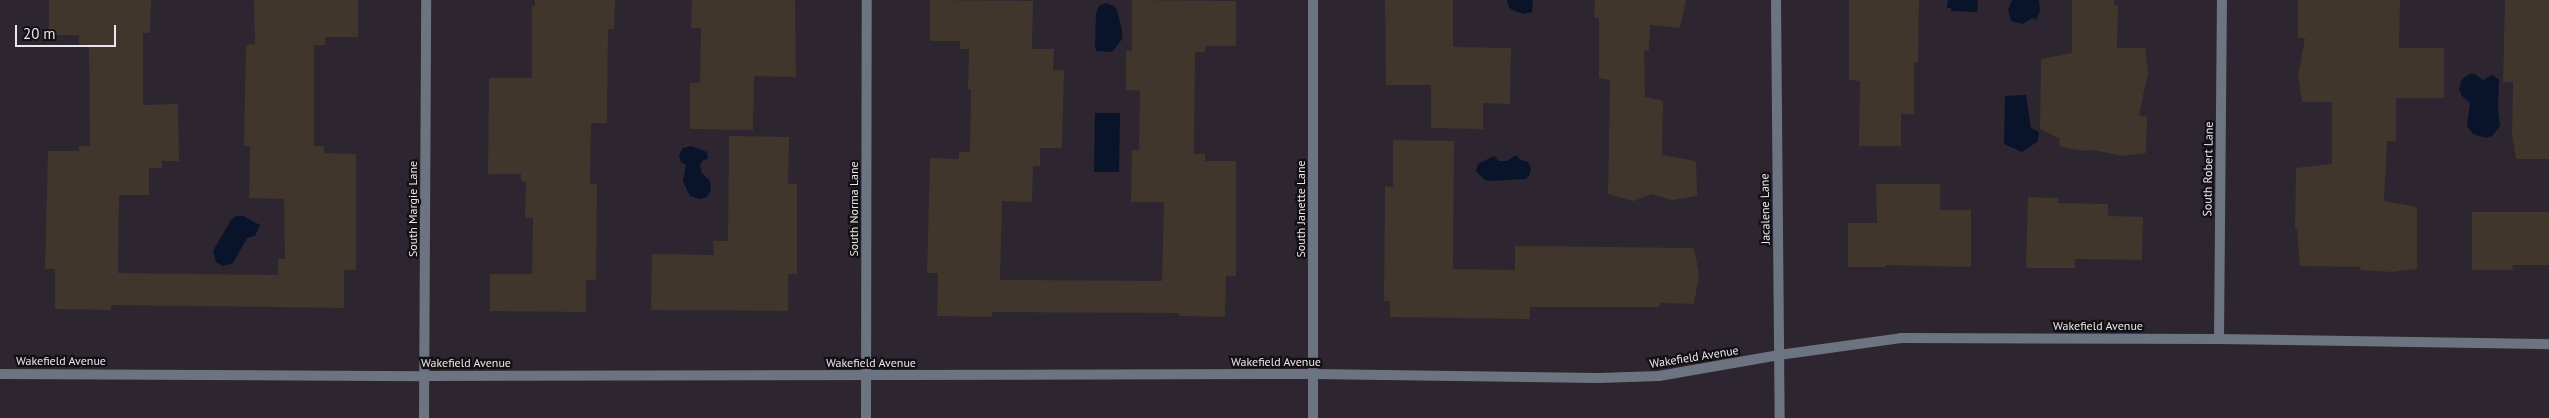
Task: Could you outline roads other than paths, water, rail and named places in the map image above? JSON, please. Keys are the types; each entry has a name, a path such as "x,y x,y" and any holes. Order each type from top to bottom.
{"street":[{"name":"South Margie Lane","path":"424,418 426,0"},
{"name":"South Norma Lane","path":"866,418 867,0"},
{"name":"South Janette Lane","path":"1313,0 1313,418"},
{"name":"Jacalene Lane","path":"1776,0 1780,418"},
{"name":"South Robert Lane","path":"2219,339 2222,0"},
{"name":"Wakefield Avenue","path":"0,374 424,376 1313,374 1659,376 1779,355 1901,338 2219,339 2549,344"}],"water":[{"path":"1507,0 1533,0 1532,12 1524,14 1512,10"},
{"path":"1948,0 1978,0 1977,12 1951,11 1951,8 1947,8"},
{"path":"2012,0 2039,0 2040,11 2036,20 2032,18 2023,24 2011,21 2008,10"},
{"path":"1106,3 1114,6 1117,10 1122,30 1122,39 1112,52 1096,51 1095,45 1096,13 1099,6"},
{"path":"2470,74 2475,74 2483,80 2492,75 2499,80 2498,109 2500,126 2492,136 2486,138 2473,134 2467,126 2470,103 2462,96 2459,89 2462,79"},
{"path":"2026,95 2031,128 2039,132 2038,141 2022,152 2004,144 2005,96"},
{"path":"1095,113 1120,113 1119,172 1094,172"},
{"path":"691,146 707,152 708,159 703,160 700,165 702,173 710,181 711,190 707,197 699,199 690,196 683,181 686,165 681,162 679,155 683,148"},
{"path":"1516,155 1521,160 1528,162 1531,168 1530,174 1526,179 1490,181 1485,180 1476,171 1478,164 1494,156 1499,161 1507,161"},
{"path":"236,216 243,216 260,225 255,236 247,238 233,263 223,266 216,262 213,251 231,220"}]}
